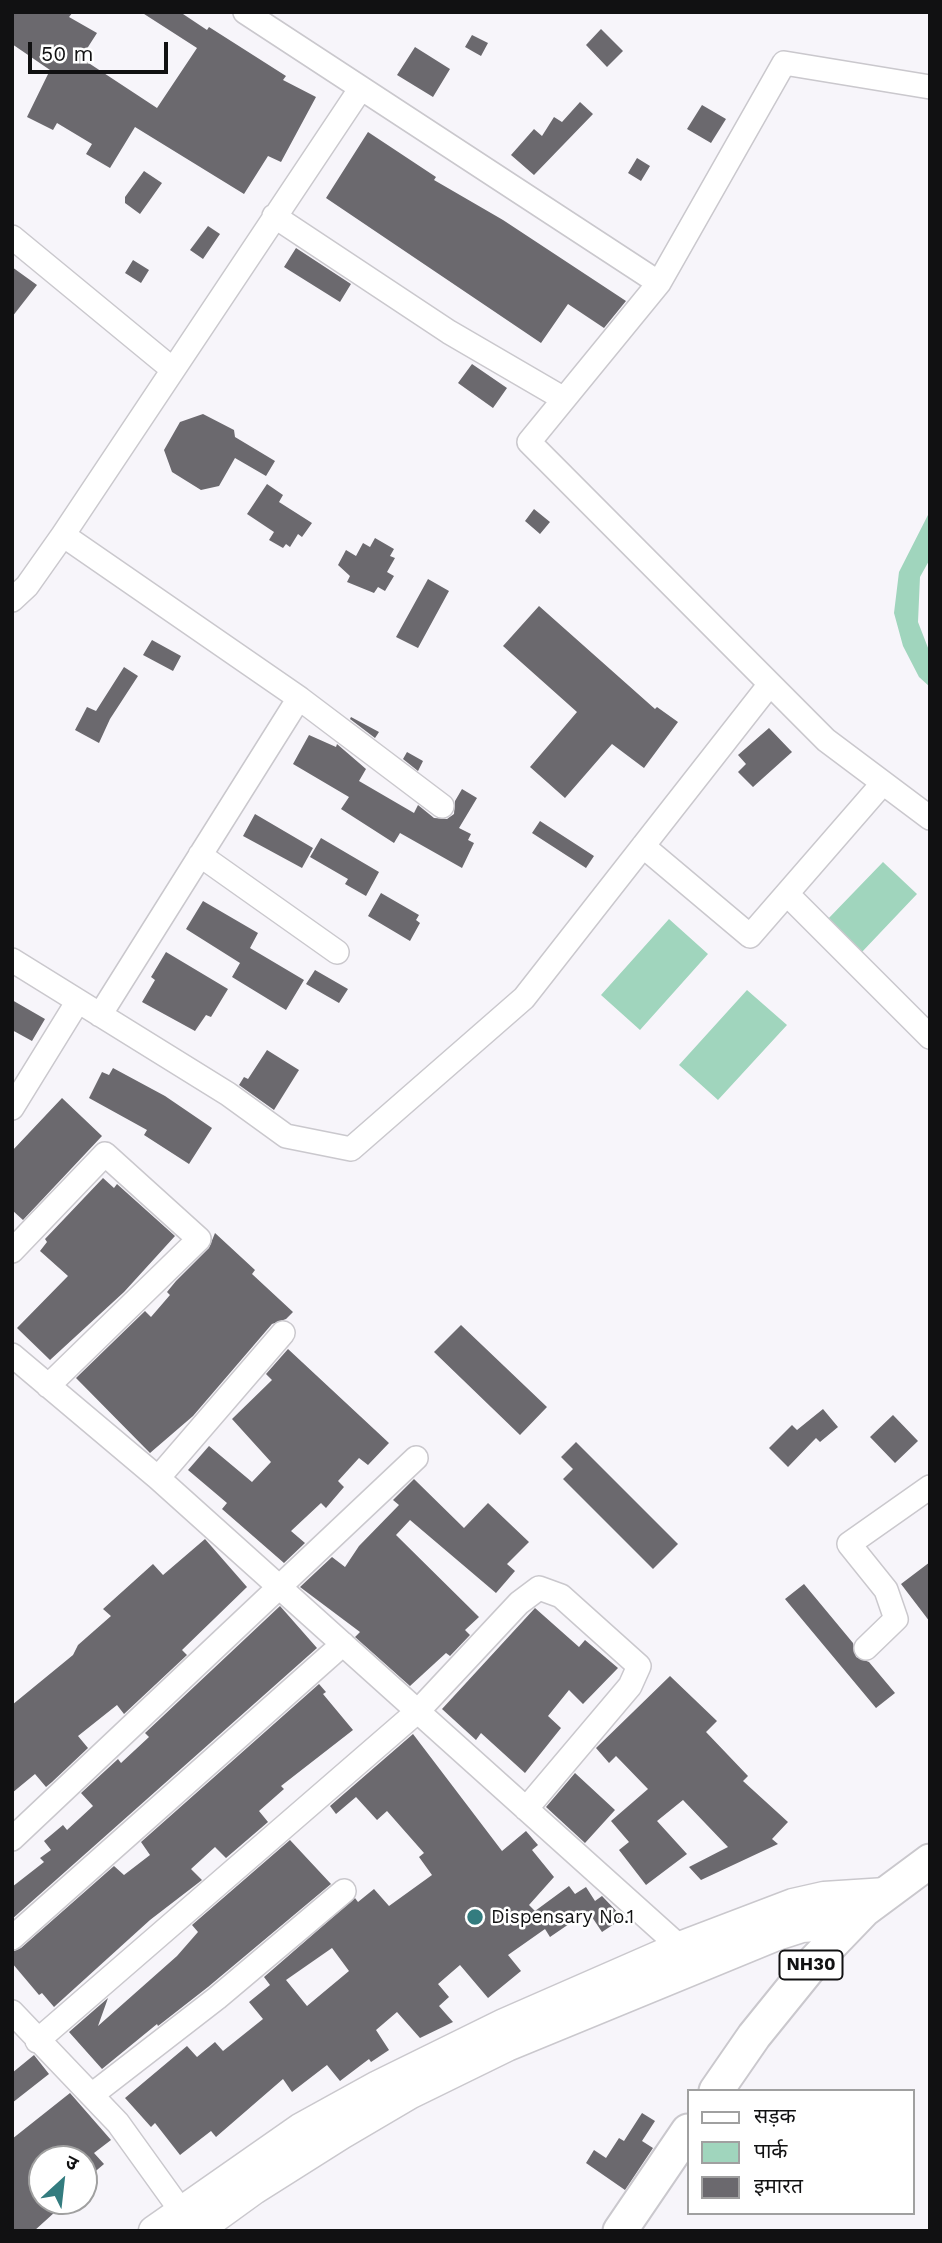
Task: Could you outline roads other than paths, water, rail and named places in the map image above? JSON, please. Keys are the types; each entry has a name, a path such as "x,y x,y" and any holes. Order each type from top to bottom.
{"highway":[{"name":"NH30","path":"717,2089 754,2036 813,1963 886,1893 930,1861"},
{"name":"NH30","path":"740,2089 811,1994 852,1949 886,1916 930,1884"},
{"path":"620,2231 687,2132"},
{"path":"641,2231 687,2163"}],"main road":[{"path":"189,2221 300,2129 367,2092 504,2024 680,1947 793,1904 824,1897 886,1893"},
{"path":"155,2231 189,2221 254,2189 409,2094 507,2046 777,1935 802,1927 852,1923"}],"street":[{"path":"245,12 659,284"},
{"path":"930,87 783,63 659,284 529,442 826,740 930,818"},
{"path":"17,587 62,535 171,368 361,88"},
{"path":"274,216 449,332 564,399"},
{"path":"12,237 171,368"},
{"path":"62,535 299,698 442,806"},
{"path":"12,960 228,1094 286,1136 351,1150 524,998 770,684"},
{"path":"100,1015 299,698"},
{"path":"643,846 750,936 883,783"},
{"path":"200,855 337,952"},
{"path":"787,894 930,1037"},
{"path":"12,1108 78,1001"},
{"path":"12,1251 105,1154 199,1239 48,1386"},
{"path":"158,1478 283,1333"},
{"path":"12,1355 158,1478 680,1947"},
{"path":"13,1836 416,1458"},
{"path":"866,1648 896,1619 886,1590 849,1544 930,1486"},
{"path":"37,2041 418,1711 519,1603 539,1588 561,1596 639,1666 630,1686 526,1809"},
{"path":"12,1938 343,1644"},
{"path":"93,2094 217,1998 344,1891"},
{"path":"12,2011 37,2041 93,2094 118,2123 189,2221"}],"place":[{"name":"Dispensary No.1","path":"475,1917"}]}
